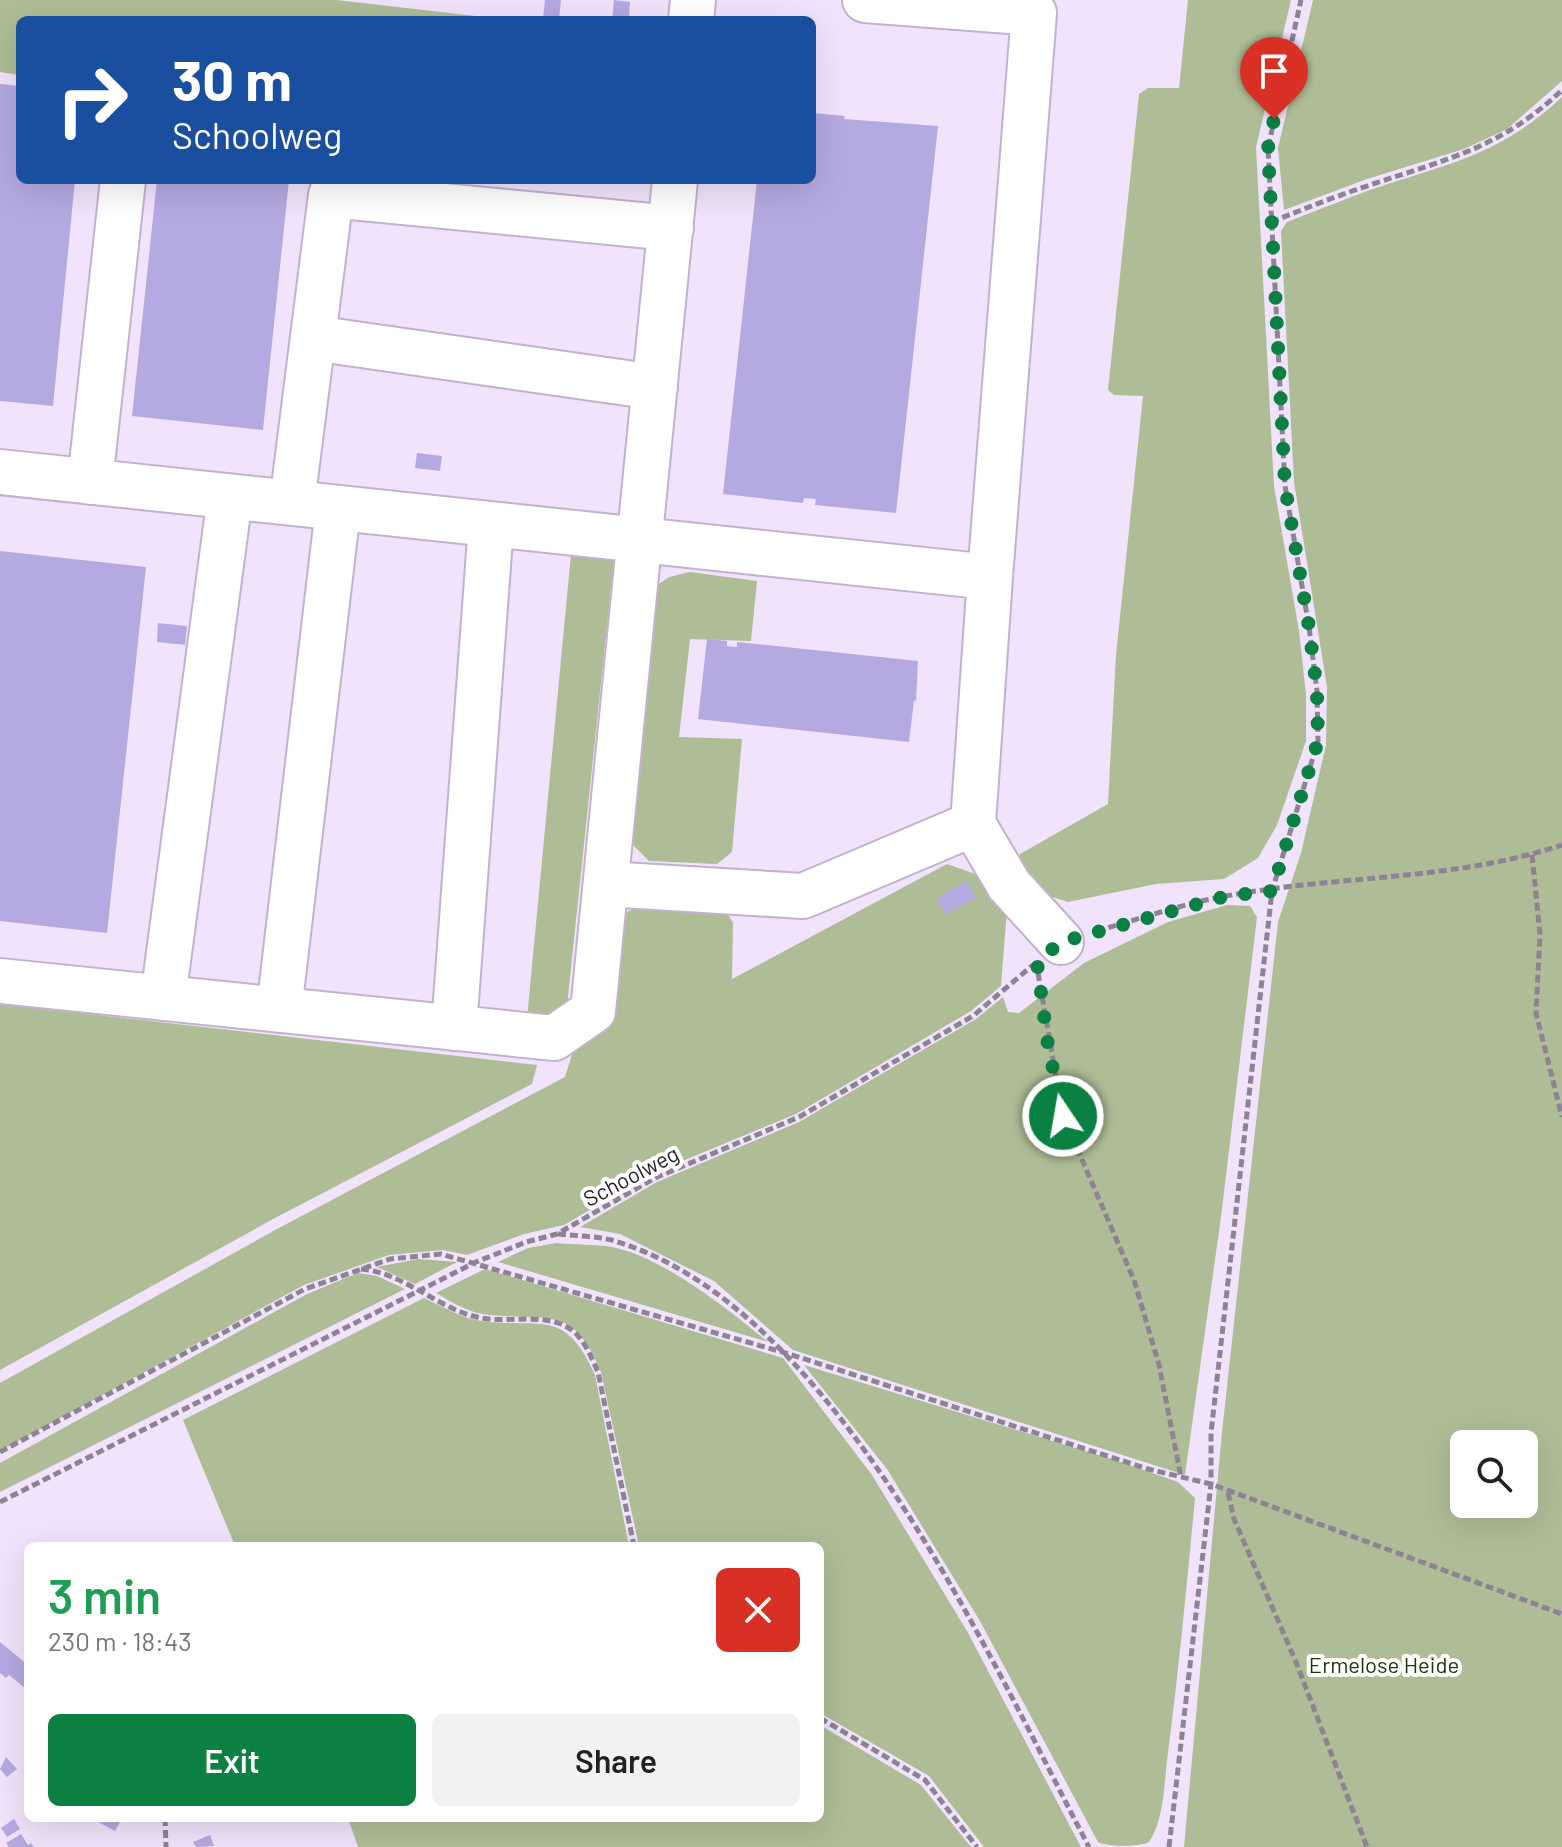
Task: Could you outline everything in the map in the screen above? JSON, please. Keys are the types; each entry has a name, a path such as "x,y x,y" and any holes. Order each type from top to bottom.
{"lane":[{"path":"865,0 1035,7 973,824 1049,952"},
{"path":"90,482 123,184"},
{"path":"0,981 554,1038 593,1011 675,184"},
{"path":"292,503 331,195 671,228"},
{"path":"313,338 655,387"},
{"path":"0,472 990,577"},
{"path":"163,998 230,497"},
{"path":"279,1010 338,509"},
{"path":"454,1028 491,525"},
{"path":"606,884 803,896 973,824"}],"path":[{"path":"1169,1847 1211,1484 1211,1433 1217,1372 1272,891 1318,741 1317,691 1309,627 1285,486 1268,148 1301,0"},
{"path":"1271,222 1367,185 1467,154 1510,133 1562,90"},
{"name":"Schoolweg","path":"0,1502 476,1262 526,1242 557,1234 655,1178 799,1117 973,1016 1049,952 1227,896 1442,872 1532,855 1562,845"},
{"path":"1532,855 1540,934 1536,1013 1562,1117"},
{"path":"1049,952 1048,1045 1063,1116 1134,1280 1159,1365 1181,1477"},
{"path":"557,1234 616,1241 656,1258 741,1310 789,1354 880,1473 974,1626 1089,1847"},
{"path":"0,1452 305,1289 358,1269 418,1254 441,1254 789,1354 1211,1484 1562,1614"},
{"path":"358,1269 381,1272 479,1318 547,1320 570,1327 598,1372 633,1542"},
{"path":"1228,1492 1234,1519 1296,1662 1367,1847"},
{"path":"824,1720 925,1780 977,1847"},
{"path":"165,1822 166,1847"}],"green space":[{"path":"0,0 337,0 476,16 16,16 16,74 0,72"},
{"path":"1188,0 1291,0 1256,147 1274,486 1299,631 1306,695 1306,741 1277,825 1258,858 1224,879 1156,884 1068,902 1037,892 1019,870 1020,854 1108,804 1116,655 1143,396 1114,395 1108,390 1139,94 1148,88 1179,88"},
{"path":"1313,0 1562,0 1562,81 1507,129 1464,149 1367,179 1284,210 1278,148"},
{"name":"Ermelose Heide","path":"1562,97 1562,1847 1184,1847 1222,1432 1278,922 1301,853 1326,745 1327,687 1294,482 1281,231 1287,222 1447,165 1516,133"},
{"path":"571,554 614,559 567,1006 542,1019 527,1019"},
{"path":"690,572 757,581 751,641 690,639 679,737 742,739 732,852 717,864 649,861 627,839 649,591 669,577"},
{"path":"947,864 981,876 1007,909 1001,986 971,1011 796,1114 651,1174 564,1225 524,1234 467,1255 443,1250 389,1255 304,1285 0,1451 0,1383 277,1229 565,1077 573,1051 600,1032 619,919 630,910 642,905 670,903 726,911 733,923 732,979"},
{"path":"1227,905 1250,906 1257,917 1221,1217 1185,1475 793,1350 714,1281 620,1234 580,1227 657,1182 799,1122 976,1019 1003,997 1008,1012 1019,1013 1084,963 1168,922"},
{"path":"0,1004 537,1065 532,1084 275,1218 0,1370"},
{"path":"556,1243 612,1247 652,1262 694,1286 768,1342 498,1262 528,1248"},
{"path":"418,1259 457,1262 415,1284 377,1267"},
{"path":"485,1269 783,1358 872,1475 967,1631 1081,1847 984,1847 929,1776 824,1715 824,1542 638,1542 601,1372 579,1334 555,1320 477,1313 436,1293"},
{"path":"358,1273 377,1276 405,1289 0,1492 0,1463 307,1294"},
{"path":"424,1298 475,1320 550,1326 562,1330 573,1339 595,1375 628,1542 233,1542 183,1420"},
{"path":"804,1365 1121,1462 1178,1482 1195,1498 1163,1799 1149,1842 1124,1846 1098,1842 980,1621 887,1469"},
{"path":"824,1727 921,1785 971,1847 358,1847 349,1822 824,1822"}],"building":[{"path":"545,0 561,0 559,16 543,16"},
{"path":"614,0 630,2 629,16 612,16"},
{"path":"0,84 16,86 16,184 75,184 53,406 0,401"},
{"path":"816,113 845,116 844,119 938,126 896,513 815,505 816,499 804,498 803,503 723,494 757,184 816,184"},
{"path":"157,184 289,184 263,430 132,416"},
{"path":"417,453 442,456 440,471 415,468"},
{"path":"0,551 146,567 107,933 0,921"},
{"path":"158,623 187,626 185,645 157,642"},
{"path":"707,639 727,641 727,646 737,647 737,642 918,661 916,701 909,742 698,719"},
{"path":"967,881 976,898 945,914 937,898"},
{"path":"0,1642 24,1662 24,1687 9,1675 6,1678 0,1673"},
{"path":"6,1757 17,1769 7,1777 0,1769"},
{"path":"14,1819 20,1829 7,1837 1,1828"},
{"path":"98,1822 120,1822 115,1831"},
{"path":"21,1834 28,1845 31,1843 34,1847 9,1847 6,1843"},
{"path":"210,1835 214,1846 196,1847 193,1842"}],"route":[{"path":"1063,1116 1048,1045 1037,962 1061,942 1164,911 1227,896 1272,891 1318,741 1317,691 1285,486 1278,400 1268,148 1274,119"}]}
